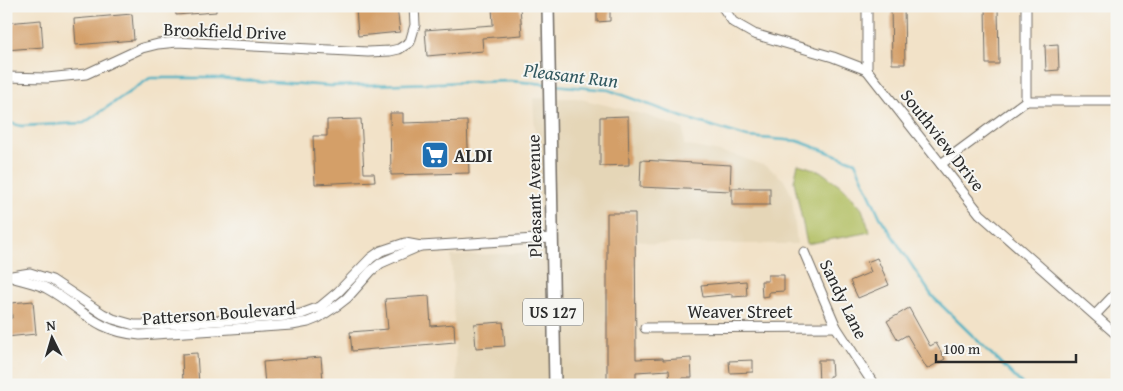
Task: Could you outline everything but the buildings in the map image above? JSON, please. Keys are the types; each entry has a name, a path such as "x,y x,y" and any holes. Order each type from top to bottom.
{"main road":[{"name":"Pleasant Avenue","path":"548,6 555,385"}],"street":[{"name":"Brookfield Drive","path":"6,77 47,78 86,74 142,48 177,42 337,51 390,51 399,49 410,42 415,25 414,6"},
{"path":"722,6 733,22 754,34 833,57 868,70 867,6"},
{"path":"1026,6 1026,101"},
{"name":"Southview Drive","path":"868,70 980,214 1117,335"},
{"path":"941,164 1026,101 1117,101"},
{"name":"Patterson Boulevard","path":"8,276 30,273 52,280 102,314 134,325 288,316 320,307 338,292 371,258 381,251 405,243 421,246 552,238"},
{"name":"Sandy Lane","path":"804,252 836,327 874,385"},
{"path":"1095,315 1117,292"},
{"name":"Weaver Street","path":"645,328 836,327"}],"shaded area":[{"path":"533,98 577,98 646,115 684,129 684,145 735,155 768,167 784,180 792,196 797,244 653,244 635,239 636,385 457,385 451,256 542,252"}],"green space":[{"path":"798,164 820,171 844,188 862,209 870,232 807,244 794,181"}],"waterway":[{"name":"Pleasant Run","path":"6,122 21,126 84,123 150,78 215,78 331,86 510,81 547,84"},
{"name":"Pleasant Run","path":"553,85 609,90 685,118 748,137 798,141 855,162 880,217 932,296 1023,385"}],"place":[{"name":"ALDI","path":"435,155"}]}
